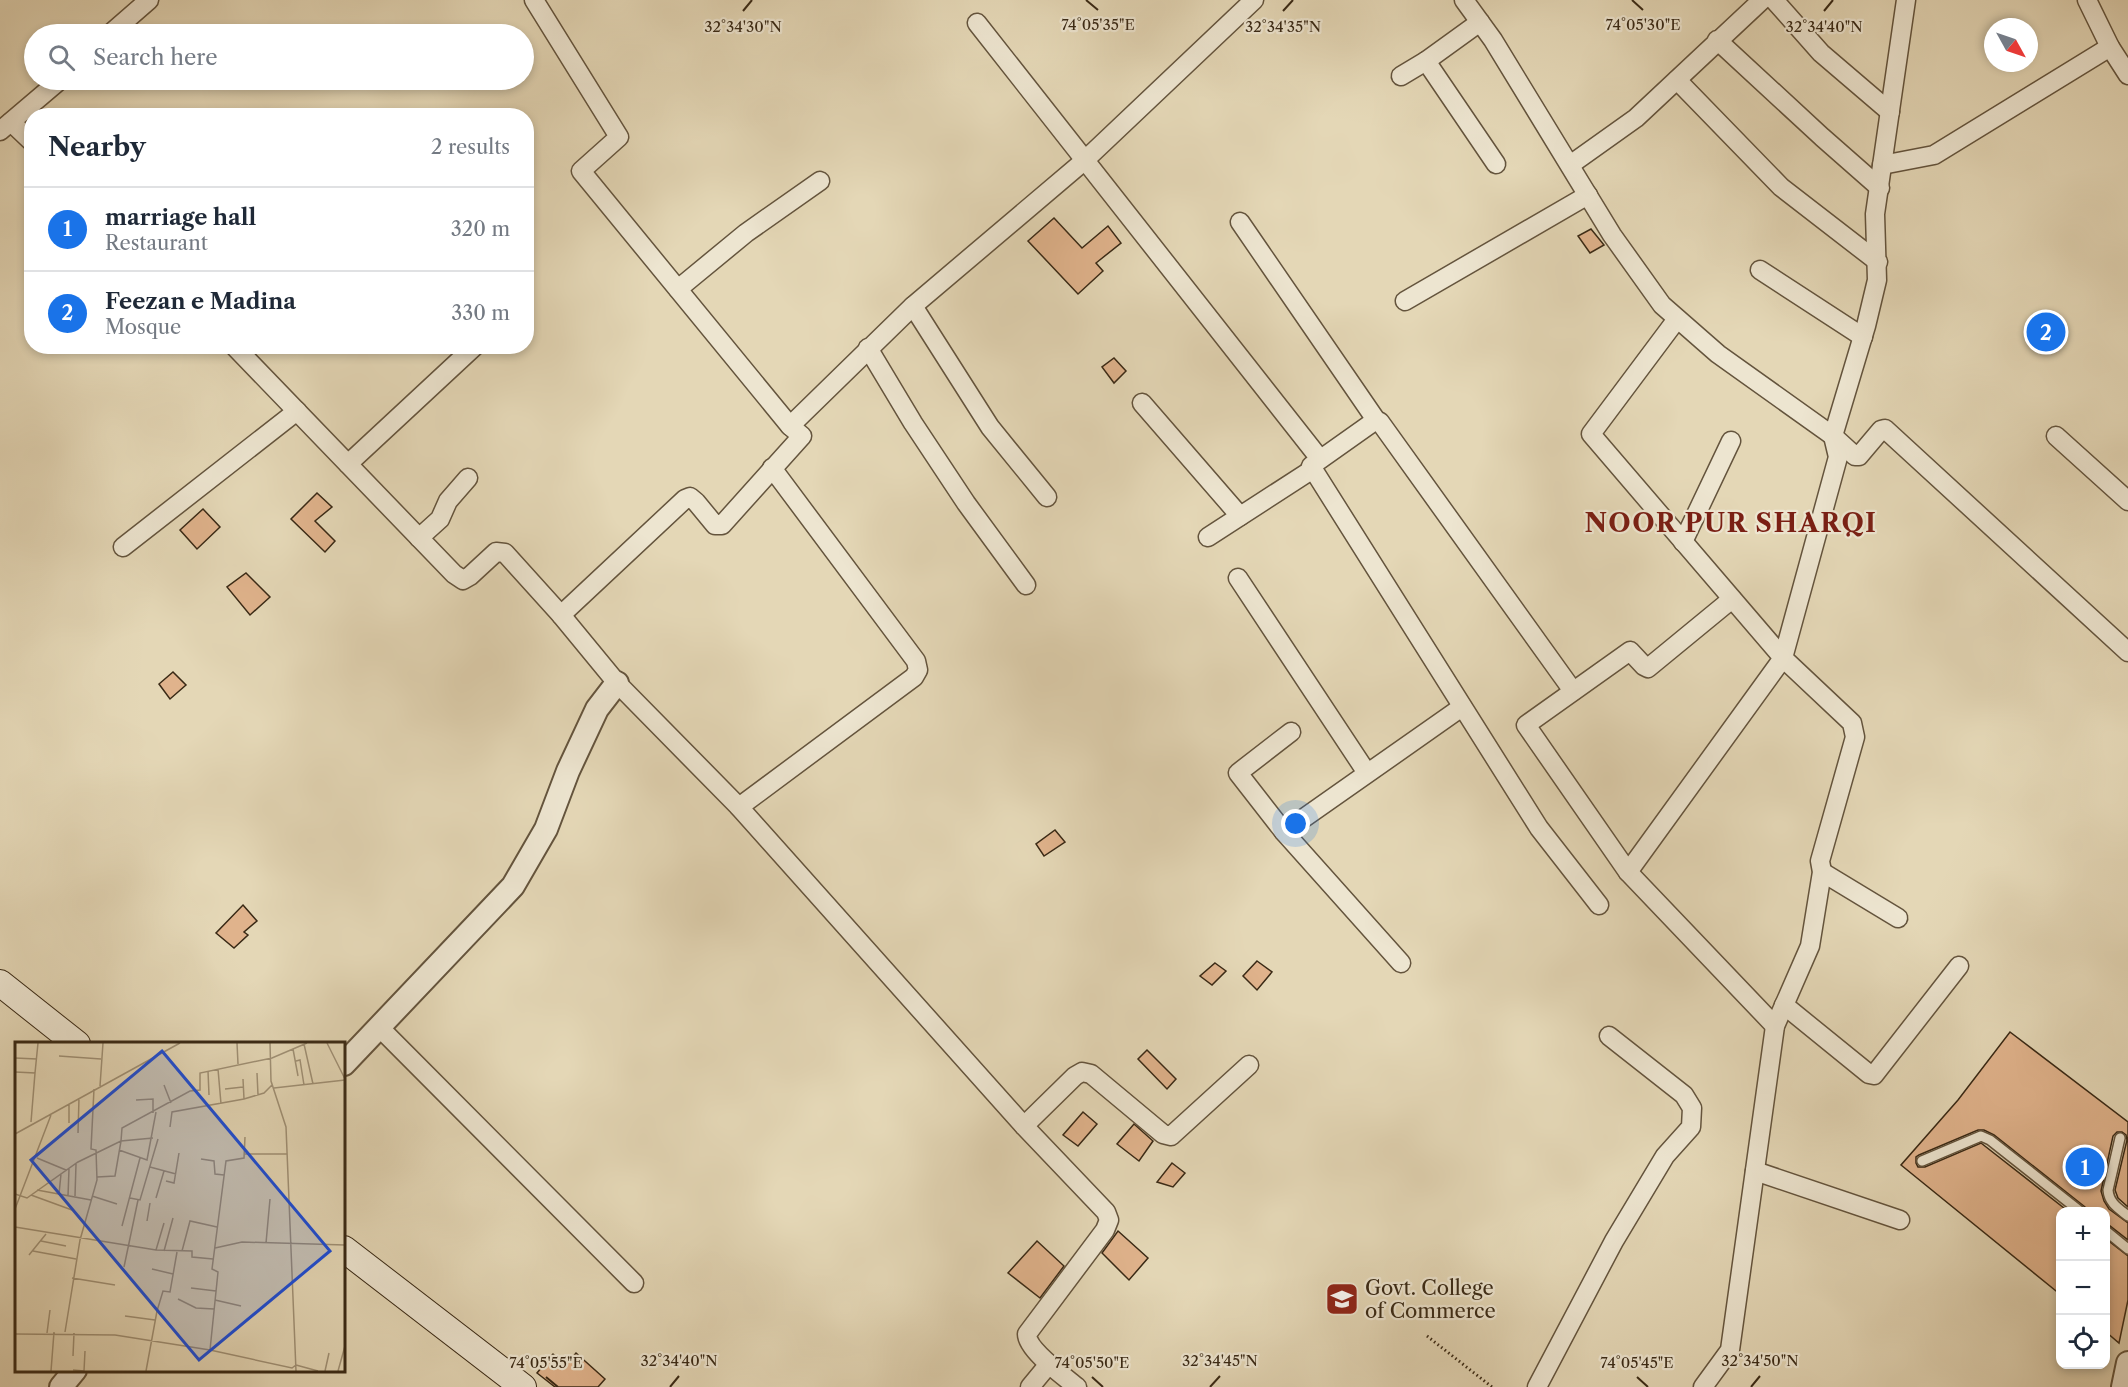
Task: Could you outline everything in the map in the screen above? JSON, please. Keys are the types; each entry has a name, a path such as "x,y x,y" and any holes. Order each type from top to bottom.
{"main road":[{"path":"0,983 74,1042"},
{"path":"345,1250 523,1387"}],"street":[{"path":"121,24 149,0"},
{"path":"534,0 619,137 581,171 790,426 802,436 722,525 715,525 690,497 685,499 561,615"},
{"path":"790,426 913,306 1084,161 1254,0"},
{"path":"1464,0 1493,40 1612,235 1662,305 1718,354 1833,436 1857,457 1881,430 1885,429 2128,652"},
{"path":"1570,165 1636,118 1762,0"},
{"path":"1774,0 1821,53 1890,112"},
{"path":"1628,872 1783,658 1838,457 1833,436 1863,337 1876,280 1878,262 1875,214 1906,0"},
{"path":"2087,0 2110,47 2128,75"},
{"path":"1401,76 1480,22"},
{"path":"977,23 1316,464 1462,707 1539,828 1599,905"},
{"path":"1717,40 1880,188"},
{"path":"1882,165 1934,155 2110,47"},
{"path":"1426,61 1496,164"},
{"path":"1677,80 1781,187 1878,262"},
{"path":"28,108 49,90"},
{"path":"24,111 6,127 24,137"},
{"path":"678,289 746,233 820,181"},
{"path":"1405,301 1588,195"},
{"path":"1240,222 1376,420 1380,422 1573,691"},
{"path":"1760,270 1863,337"},
{"path":"913,306 990,427 1047,498"},
{"path":"1677,319 1591,434 1783,658 1852,723 1855,737 1820,861 1822,872 1810,946 1775,1026 1730,1350 1703,1387"},
{"path":"868,348 966,503 1026,585"},
{"path":"247,354 297,411 454,574 463,580 496,552 505,554 561,615 617,683 739,807 1024,1126 1106,1212 1109,1220 1105,1230 1027,1334 1029,1342 1049,1364 1077,1387"},
{"path":"348,464 467,354"},
{"path":"1142,403 1240,516"},
{"path":"123,547 297,411"},
{"path":"1208,537 1316,464 1376,420"},
{"path":"2056,436 2128,501"},
{"path":"1683,542 1731,441"},
{"path":"739,807 914,677 918,669 916,662 772,468"},
{"path":"419,538 440,519 448,501 468,478"},
{"path":"1238,578 1367,772"},
{"path":"1732,599 1648,668 1630,651 1526,725 1628,872 1775,1026"},
{"path":"345,1063 513,886 546,829 568,771 597,710 617,683"},
{"path":"1284,832 1462,707"},
{"path":"1291,732 1238,772 1284,832 1401,963"},
{"path":"1822,872 1898,918"},
{"path":"1784,1005 1869,1074 1874,1075 1959,966"},
{"path":"380,1028 634,1283"},
{"path":"1538,1387 1614,1241 1665,1156 1691,1127 1692,1108 1684,1095 1609,1036"},
{"path":"1024,1126 1075,1076 1083,1072 1090,1074 1163,1134 1171,1136 1249,1065"},
{"path":"1755,1170 1900,1220"},
{"path":"2123,1387 2128,1363"},
{"path":"1030,1387 1049,1364"},
{"path":"61,1387 74,1372"}],"lane":[{"path":"1922,1161 1981,1136 1990,1140 2075,1207"},
{"path":"2120,1138 2108,1190 2109,1198 2114,1205 2128,1216"},
{"path":"2110,1234 2128,1249"}],"path":[{"path":"1427,1336 1492,1387"}],"building":[{"path":"1054,218 1082,248 1108,226 1121,243 1096,263 1103,271 1078,294 1028,241"},
{"path":"1591,229 1604,245 1590,253 1578,236"},
{"path":"1114,358 1126,371 1114,383 1102,367"},
{"path":"317,493 332,507 315,521 335,541 325,552 291,519"},
{"path":"203,509 220,527 197,549 180,530"},
{"path":"246,573 270,597 250,615 227,587"},
{"path":"173,672 186,685 170,699 159,684"},
{"path":"1055,830 1065,842 1044,856 1036,844"},
{"path":"243,905 257,921 244,932 248,935 234,948 216,933"},
{"path":"1257,961 1272,972 1257,990 1243,976"},
{"path":"1215,963 1226,971 1212,985 1200,976"},
{"path":"2010,1032 2128,1122 2128,1207 2118,1198 2115,1190 2127,1140 2126,1135 2122,1132 2117,1132 2113,1136 2101,1191 2108,1207 2085,1207 1994,1135 1984,1130 1978,1130 1916,1157 1918,1167 1925,1167 1981,1143 2063,1207 2056,1207 2056,1291 1901,1165 1958,1100"},
{"path":"1147,1050 1176,1079 1167,1089 1138,1059"},
{"path":"1083,1112 1097,1124 1078,1146 1063,1135"},
{"path":"1134,1124 1153,1141 1139,1161 1117,1144"},
{"path":"1172,1163 1185,1173 1173,1187 1157,1182"},
{"path":"2110,1210 2128,1223 2128,1240 2110,1226"},
{"path":"1118,1231 1148,1258 1129,1280 1102,1253"},
{"path":"1037,1241 1064,1266 1040,1298 1008,1273"},
{"path":"2110,1242 2128,1256 2128,1300 2119,1343 2110,1335"},
{"path":"576,1353 605,1379 598,1387 555,1387 537,1373 553,1354 565,1366"}],"place":[{"name":"Feezan e Madina","path":"2046,332"},
{"name":"marriage hall","path":"2085,1167"},
{"name":"Govt. College of Commerce","path":"1342,1299"}],"district":[{"name":"NOOR PUR SHARQI","path":"1731,523"}]}
